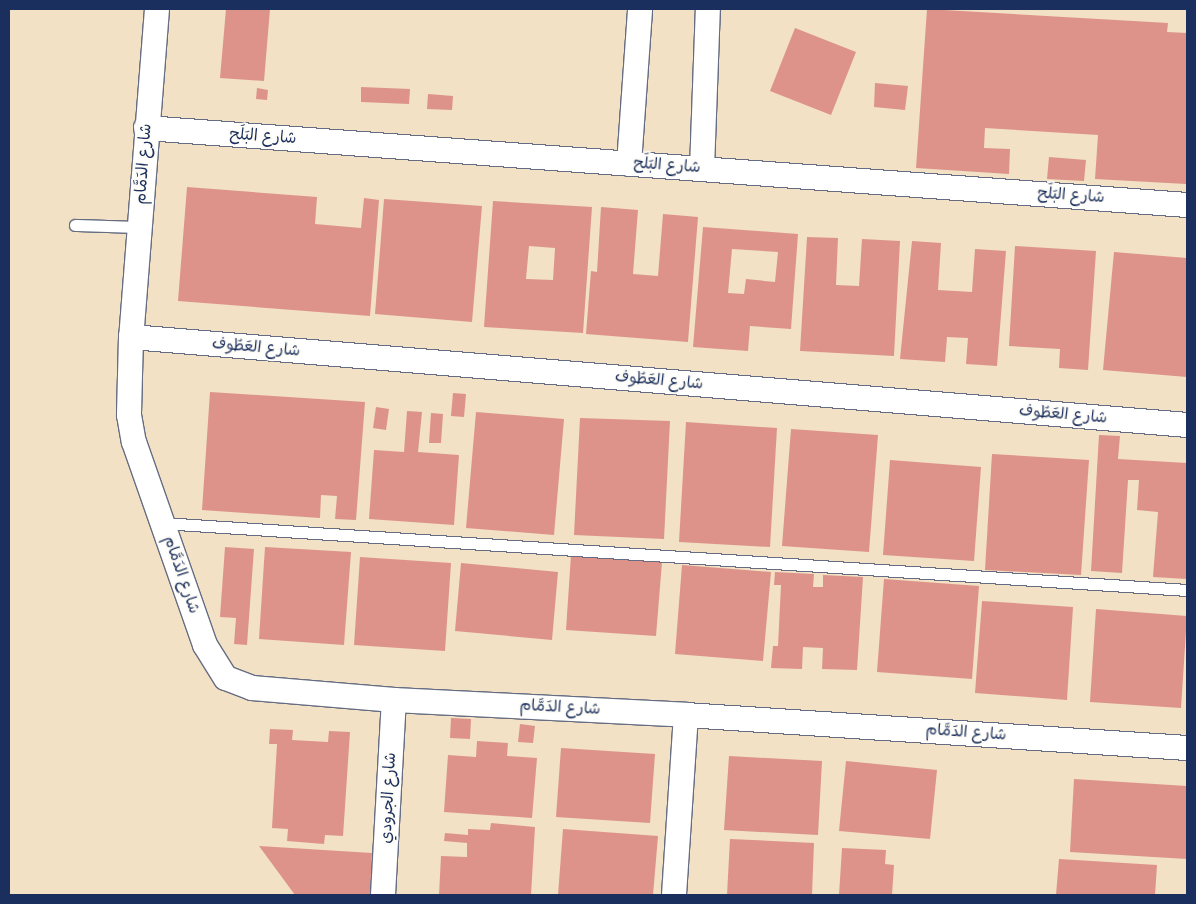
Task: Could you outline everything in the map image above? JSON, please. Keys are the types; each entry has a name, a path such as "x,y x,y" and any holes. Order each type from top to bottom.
{"street":[{"name":"شارع الدَمَّام","path":"157,9 146,128 128,389 134,442 205,645 226,678 252,688 394,700 686,715 1187,748"},
{"path":"629,164 640,9"},
{"path":"702,169 708,9"},
{"name":"شارع البَلَح","path":"146,128 1187,205"},
{"name":"شارع العَطُوف","path":"131,337 1187,425"},
{"name":"شارع الجرودي","path":"383,895 394,700"},
{"path":"674,895 686,715"}],"lane":[{"path":"75,225 140,227"},
{"path":"162,523 1187,590"}],"building":[{"path":"226,9 270,9 264,81 220,78"},
{"path":"927,9 1168,23 1167,32 1187,33 1186,184 1095,179 1098,135 985,128 984,148 1010,149 1009,174 916,168"},
{"path":"795,28 856,52 831,115 770,91"},
{"path":"875,83 908,86 905,110 874,107"},
{"path":"361,87 410,89 409,104 361,102"},
{"path":"257,88 268,90 267,100 256,99"},
{"path":"428,94 453,96 452,110 427,109"},
{"path":"1049,157 1086,160 1084,181 1047,179"},
{"path":"187,187 317,197 315,224 361,228 364,198 379,200 370,316 178,301"},
{"path":"384,199 482,206 472,322 375,314"},
{"path":"493,201 592,207 583,333 484,327","holes":["529,246 555,248 553,280 526,279"]},
{"path":"601,207 638,210 633,274 658,276 663,214 698,217 688,342 586,334 591,271 597,272"},
{"path":"703,227 798,234 791,329 750,326 748,351 693,347","holes":["732,249 778,252 775,282 746,279 744,294 728,293"]},
{"path":"807,237 838,238 836,285 859,286 862,239 900,241 894,356 800,351"},
{"path":"912,241 941,243 938,290 972,292 975,249 1006,251 997,366 966,364 968,338 947,337 945,362 900,359"},
{"path":"1015,246 1096,251 1088,370 1059,368 1060,349 1009,346"},
{"path":"1114,252 1187,258 1187,377 1103,370"},
{"path":"210,392 365,402 356,520 335,519 337,496 321,495 320,518 202,510"},
{"path":"453,393 466,394 464,417 451,416"},
{"path":"376,407 389,409 386,430 373,428"},
{"path":"407,411 422,412 418,452 459,455 454,525 369,519 374,450 404,452"},
{"path":"476,412 564,419 554,535 466,528"},
{"path":"431,413 443,414 441,443 429,443"},
{"path":"580,418 670,421 664,539 574,535"},
{"path":"686,422 777,428 770,547 679,542"},
{"path":"791,429 878,435 869,552 782,546"},
{"path":"1099,435 1120,436 1118,459 1187,463 1187,579 1153,577 1158,512 1137,510 1139,480 1128,480 1122,573 1091,571"},
{"path":"992,454 1089,460 1081,575 985,570"},
{"path":"890,460 981,467 974,561 883,555"},
{"path":"225,547 254,549 247,645 234,644 236,618 220,617"},
{"path":"265,547 351,552 344,645 259,639"},
{"path":"571,555 662,562 656,636 566,630"},
{"path":"360,557 451,563 445,651 354,645"},
{"path":"461,563 558,572 552,640 455,631"},
{"path":"682,565 771,572 763,661 675,654"},
{"path":"775,572 814,574 813,587 823,587 823,575 863,577 857,670 822,669 823,648 803,647 802,669 771,668 773,646 778,646 781,585 774,585"},
{"path":"884,579 979,586 972,679 877,672"},
{"path":"982,601 1073,607 1067,700 975,693"},
{"path":"1096,609 1187,616 1181,708 1090,702"},
{"path":"451,718 471,719 470,739 450,738"},
{"path":"520,724 535,726 533,743 518,742"},
{"path":"270,729 293,730 292,740 328,742 329,731 350,732 343,836 325,835 324,844 287,841 288,829 272,828 277,744 269,744"},
{"path":"477,741 508,743 507,756 537,758 532,818 444,812 448,755 476,757"},
{"path":"561,748 655,754 650,823 556,817"},
{"path":"729,756 822,761 818,835 724,830"},
{"path":"846,761 937,770 930,839 839,831"},
{"path":"1074,779 1187,786 1187,859 1070,852"},
{"path":"491,823 535,827 531,895 439,895 441,856 467,857 467,843 444,841 445,833 468,835 468,829 490,830"},
{"path":"563,829 658,836 653,895 558,895"},
{"path":"730,839 814,843 812,895 727,895"},
{"path":"259,846 372,853 370,895 295,895"},
{"path":"842,848 886,850 885,864 894,865 892,895 839,895"},
{"path":"1059,859 1157,865 1155,895 1056,895"}]}
